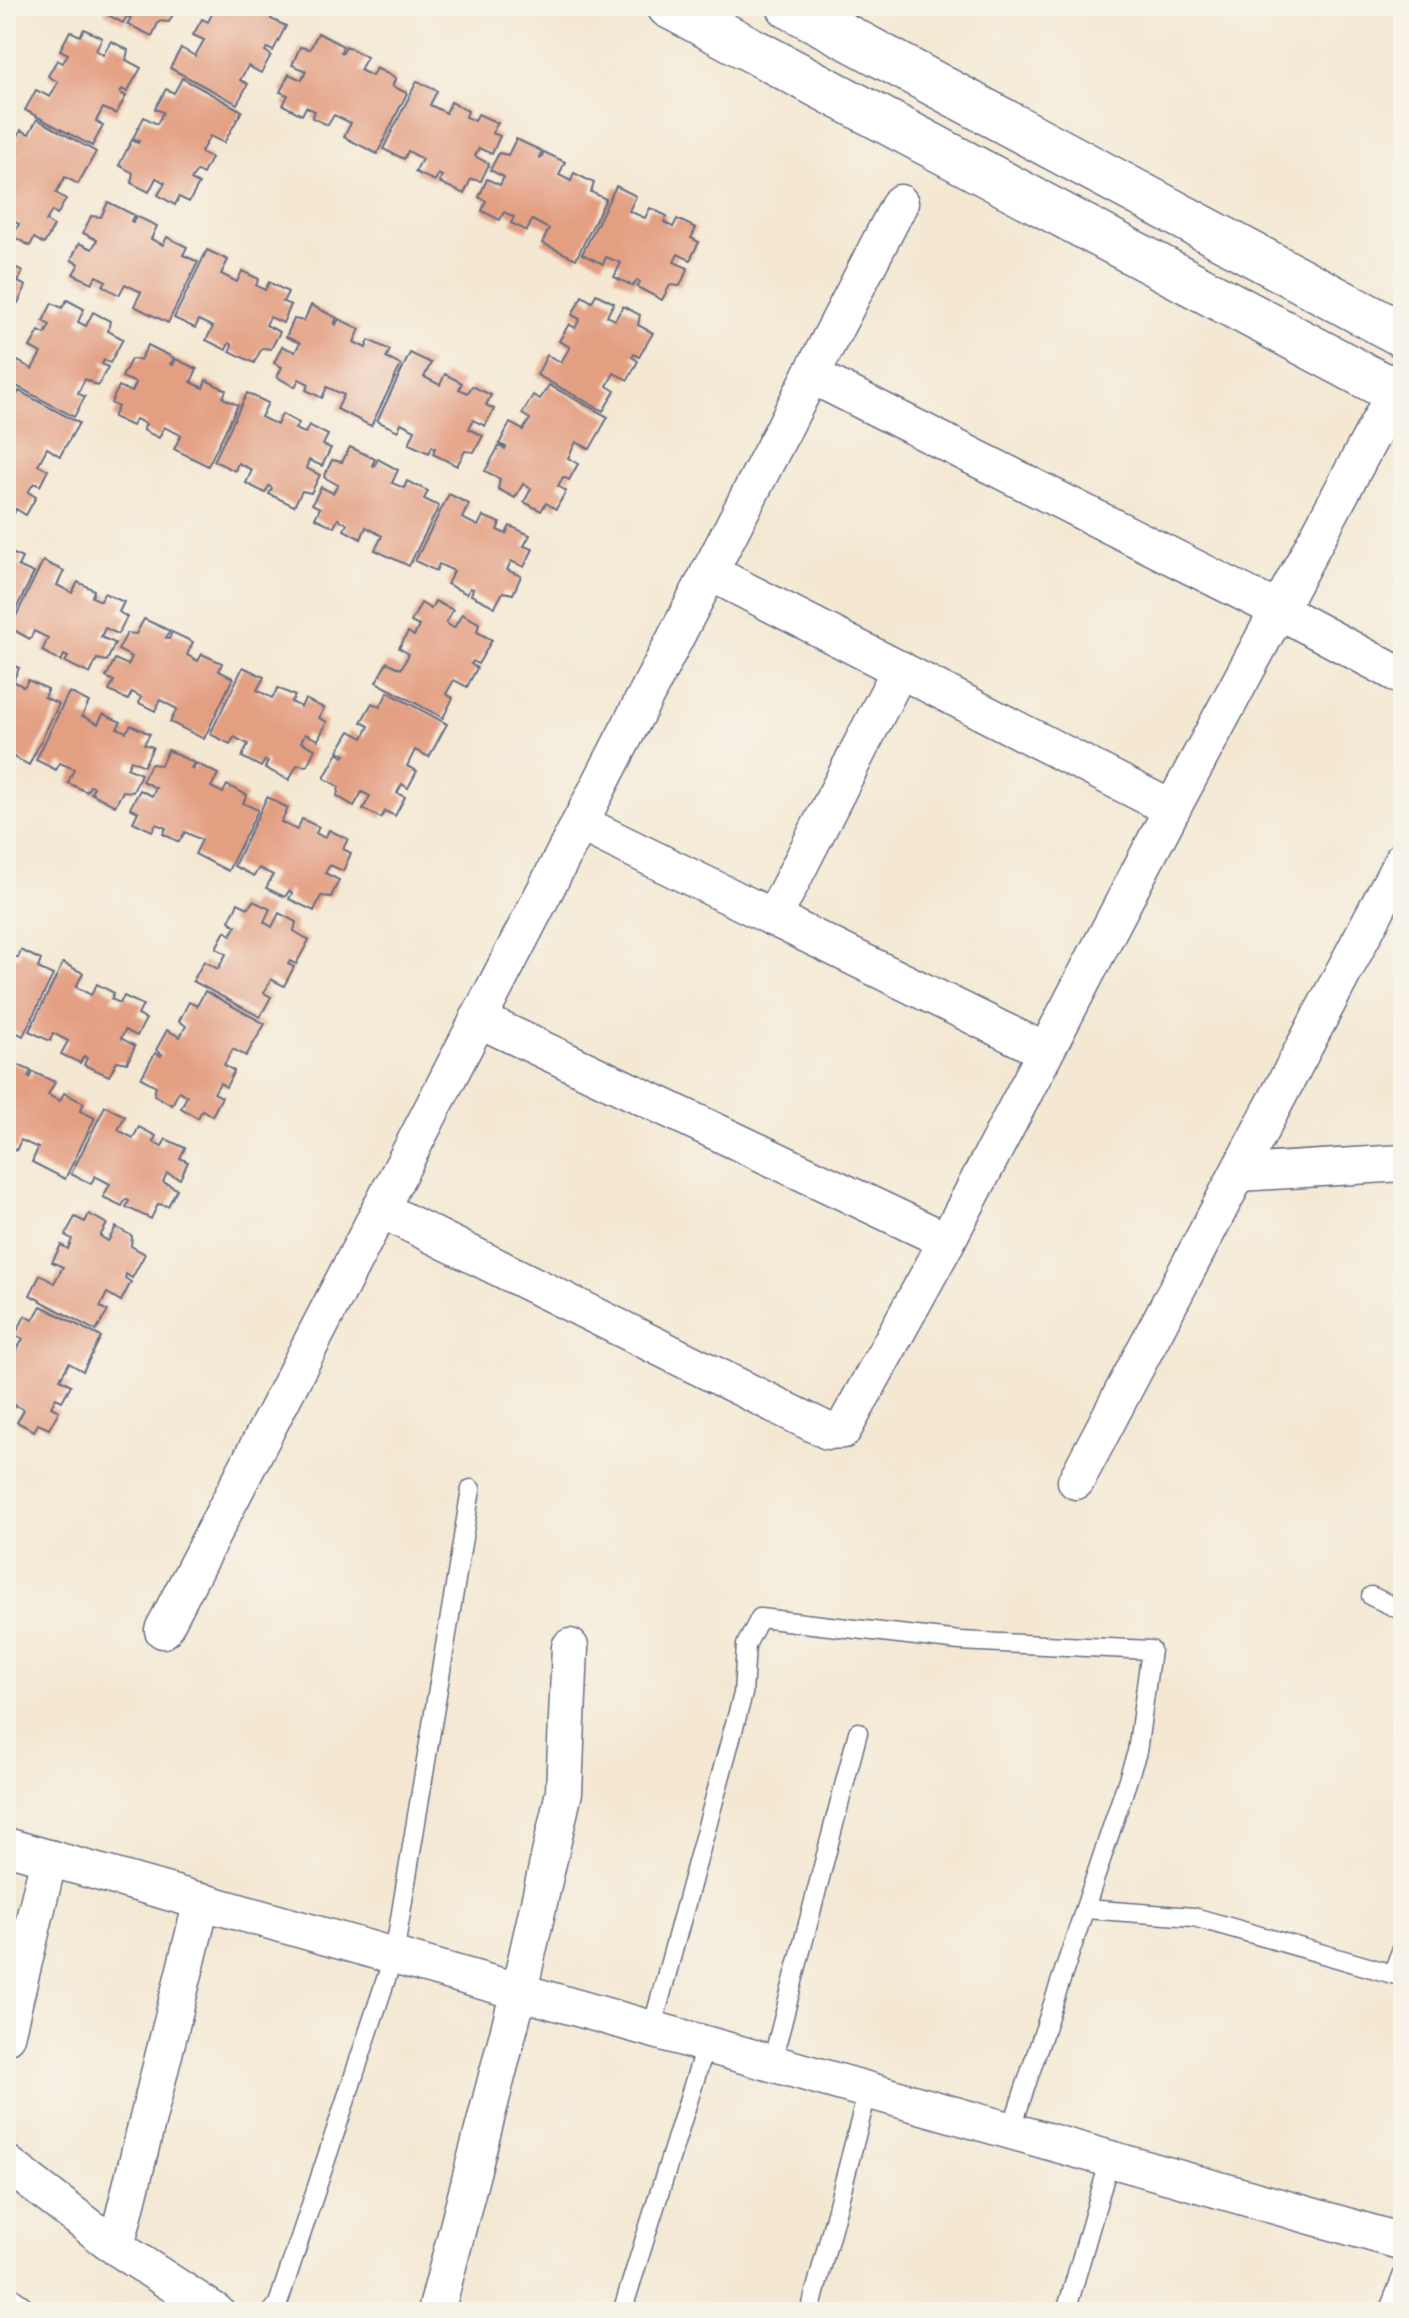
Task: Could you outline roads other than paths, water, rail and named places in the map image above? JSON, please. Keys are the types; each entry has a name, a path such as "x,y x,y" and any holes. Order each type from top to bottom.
{"street":[{"path":"380,1209 828,1431 843,1430 947,1241 1278,610 1400,388 669,6"},
{"path":"789,6 1403,335"},
{"path":"163,1630 900,203"},
{"path":"811,375 1278,610 1403,677"},
{"path":"709,572 1172,809"},
{"path":"773,918 900,669"},
{"path":"580,823 1045,1051"},
{"path":"1076,1481 1403,859"},
{"path":"478,1019 947,1241"},
{"path":"1239,1173 1403,1163"},
{"path":"436,2312 519,1991 564,1792 570,1647"},
{"path":"6,1846 1403,2242"},
{"path":"6,2036 49,1858"},
{"path":"116,2247 202,1901"},
{"path":"6,2163 116,2247 216,2312"},
{"path":"6,2304 17,2312"}],"lane":[{"path":"272,2312 278,2304 394,1955 471,1489"},
{"path":"1371,1596 1403,1611"},
{"path":"652,2028 743,1694 746,1645 760,1618 960,1641 1151,1650 1137,1752 1011,2130"},
{"path":"772,2062 858,1732"},
{"path":"1085,1909 1194,1917 1398,1976 1403,1946"},
{"path":"622,2312 706,2044"},
{"path":"810,2312 868,2090"},
{"path":"1066,2312 1110,2159"},
{"path":"1388,2312 1403,2274"}]}
